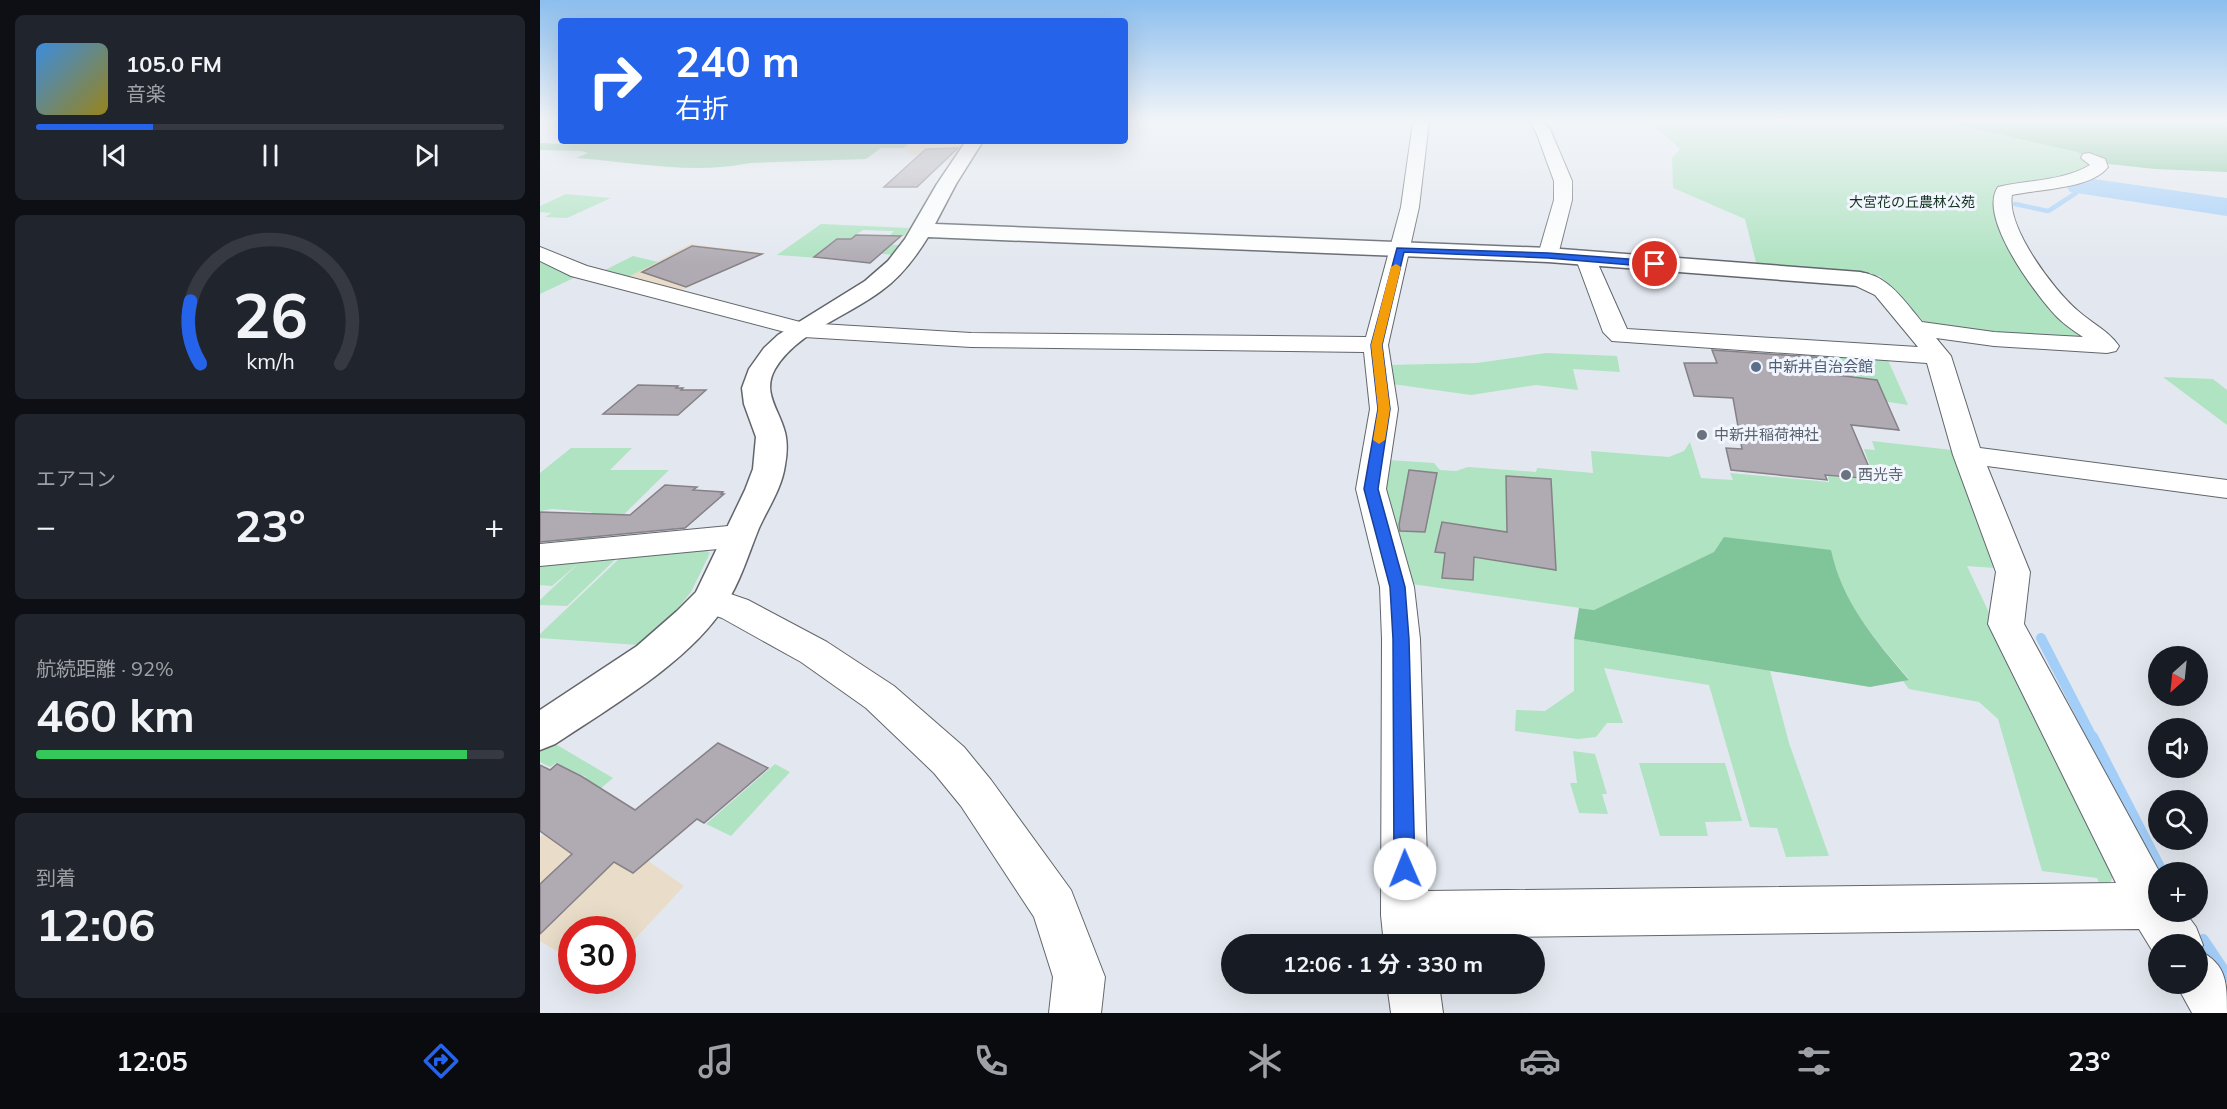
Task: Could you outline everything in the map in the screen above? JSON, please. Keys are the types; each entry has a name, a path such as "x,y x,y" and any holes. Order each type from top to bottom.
{"street":[{"path":"540,732 631,672 710,600 769,470 771,437 755,399 755,385 772,355 804,330 873,288 906,256 957,169"},
{"path":"1415,169 1410,207 1376,345 1384,409 1371,489 1397,587 1401,639 1407,930 2148,906"},
{"path":"1548,255 1563,200 1563,181 1557,169"},
{"path":"1914,328 1994,339 2107,346 2103,340 2065,312 2041,280 2014,241 2001,201 2004,191 2078,178 2096,169"},
{"path":"922,231 1548,255 1860,279 1883,290 1938,356 1968,454 2013,572 2006,624 2148,898"},
{"path":"540,253 579,271 804,330 971,340 1376,345"},
{"path":"1587,259 1615,332 1621,336 1938,356"},
{"path":"1968,454 2227,489"},
{"path":"540,555 739,536"},
{"path":"710,600 735,609 813,652 880,697 949,760 976,793 1054,906 1079,977 1075,1013"},
{"path":"2208,991 2222,1013"},
{"path":"1414,994 1417,1013"}],"shaded area":[{"path":"690,244 764,253 680,291 628,277"},
{"path":"553,830 611,864 631,849 684,886 636,938 636,916 558,916 558,952 540,941 540,837"}],"green space":[{"name":"大宮花の丘農林公苑","path":"1672,169 2090,169 1999,188 1993,202 2003,235 2090,338 2086,342 1927,325 1880,276 1757,266 1745,219 1673,188"},
{"path":"2162,169 2227,169 2227,172"},
{"path":"566,194 611,198 567,218 545,217 552,213 540,212 540,206"},
{"path":"821,224 909,228 904,236 890,235 894,231 863,230 850,239 837,239 833,242 900,245 892,255 835,248 819,258 777,255"},
{"path":"633,256 658,262 628,277 603,271"},
{"path":"540,262 580,275 540,294"},
{"path":"1802,351 1886,356 1908,405 1831,393 1817,387"},
{"path":"1546,353 1617,356 1620,372 1573,369 1578,390 1536,385 1471,395 1392,384 1386,365 1477,363"},
{"path":"2163,377 2213,379 2227,390 2227,425"},
{"path":"1872,441 1952,450 1995,568 1967,566 2113,876 2105,896 2097,878 2042,871 1998,719 1979,702 1909,689 1903,681 1909,679 1872,635 1851,604 1835,569 1830,550 1715,552 1594,610 1405,583 1379,489 1388,460 1434,463 1440,470 1456,471 1468,467 1536,472 1537,468 1593,473 1591,451 1669,457 1684,451 1690,442 1701,478 1733,480 1730,473 1829,482 1828,476 1875,480 1864,449 1875,450"},
{"path":"571,448 632,448 610,470 669,470 598,540 563,544 593,516 589,515 592,512 552,509 540,511 540,473"},
{"path":"1724,537 1831,550 1843,587 1861,620 1909,680 1870,687 1574,639 1579,608 1594,610 1714,552"},
{"path":"704,549 710,553 691,592 678,608 638,645 540,638 540,634 622,556"},
{"path":"619,556 567,606 540,605 540,600 580,562 552,586 540,585 540,563"},
{"path":"1574,639 1770,671 1789,743 1829,856 1786,857 1777,828 1750,827 1709,685 1604,668 1623,723 1607,723 1596,737 1578,739 1515,731 1516,710 1545,711 1574,691"},
{"path":"552,742 613,778 574,811 540,814 586,777 556,763 550,767 540,762 540,751"},
{"path":"1573,751 1595,754 1607,794 1602,794 1608,814 1579,813 1570,783 1577,783"},
{"path":"1639,763 1725,763 1742,821 1705,822 1708,836 1660,836"},
{"path":"775,764 790,772 731,836 706,824"}],"building":[{"path":"904,169 936,169 917,187 884,187"},
{"path":"856,235 901,236 870,263 814,257 837,239 851,239"},
{"path":"692,246 762,254 686,287 642,272"},
{"path":"1712,350 1828,358 1836,375 1877,380 1899,430 1851,425 1874,479 1825,475 1827,480 1731,470 1726,448 1742,449 1733,398 1694,396 1684,363 1717,363"},
{"path":"638,385 678,386 676,388 683,388 681,390 706,390 678,415 603,414"},
{"path":"1409,470 1437,473 1425,532 1400,531 1399,525"},
{"path":"1506,476 1551,479 1556,570 1474,557 1473,580 1442,578 1445,553 1435,552 1442,522 1507,532"},
{"path":"665,485 697,487 693,490 723,492 721,494 724,494 685,528 540,542 540,512 630,515"},
{"path":"718,743 768,768 704,823 697,819 633,873 614,862 540,934 540,884 572,854 540,831 540,765 550,770 557,764 581,776 635,810"}],"waterway":[{"path":"2080,186 2227,207"},
{"path":"2050,210 2076,193"},
{"path":"2015,204 2048,211"},
{"path":"2041,638 2093,739"},
{"path":"2092,737 2156,862"},
{"path":"2208,948 2227,976"}],"slow traffic":[{"path":"1379,440 1384,409 1376,345 1396,267"}],"place":[{"name":"中新井自治会館","path":"1756,367"},
{"name":"中新井稲荷神社","path":"1702,435"},
{"name":"西光寺","path":"1846,475"}],"route":[{"path":"1405,869 1401,639 1397,587 1388,545 1371,489 1384,409 1376,345 1400,250 1548,255 1655,264"}]}
